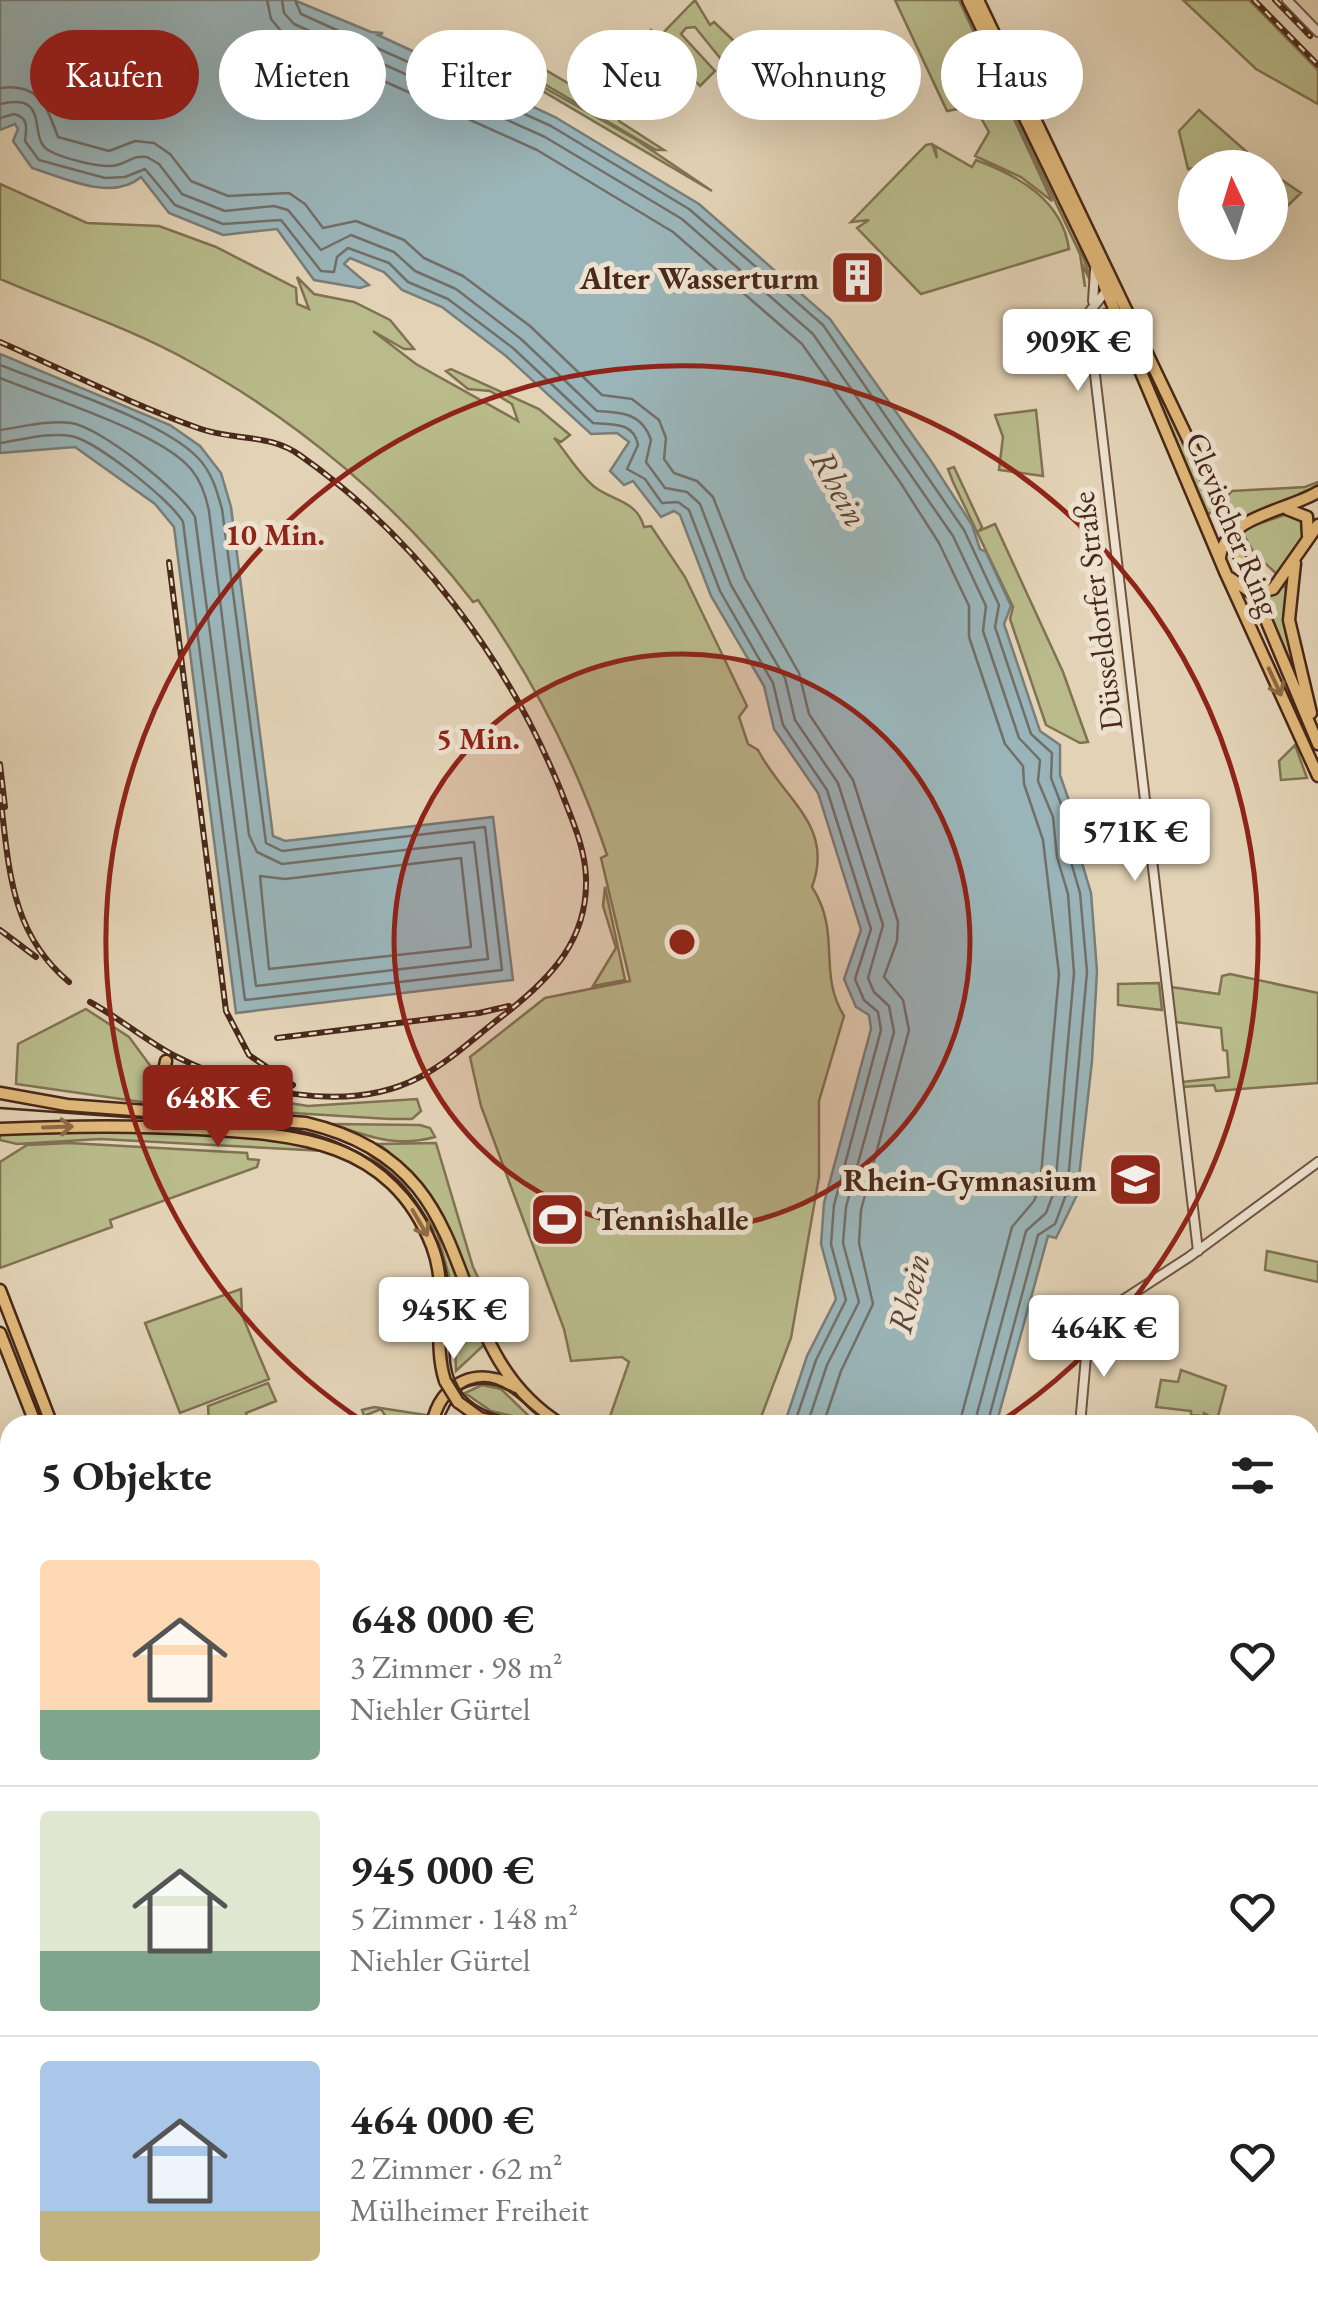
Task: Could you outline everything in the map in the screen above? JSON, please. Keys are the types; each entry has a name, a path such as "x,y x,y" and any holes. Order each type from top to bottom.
{"main road":[{"path":"968,0 1094,261 1111,286"},
{"path":"978,0 1111,286"},
{"name":"Clevischer Ring","path":"1111,286 1120,320 1226,574 1318,776"},
{"name":"Clevischer Ring","path":"1111,286 1231,532 1318,744"},
{"path":"1220,558 1231,532 1318,492"},
{"path":"1287,508 1307,517 1307,542"},
{"path":"1226,574 1241,589 1258,594 1278,585 1318,525"},
{"name":"Clevischer Ring","path":"1294,563 1288,611 1313,729"},
{"path":"1262,654 1272,649 1285,663"},
{"path":"166,1061 160,1089 166,1098 257,1119"},
{"path":"0,1094 67,1105 306,1123 376,1150 409,1174 436,1210 455,1247 488,1343 517,1387 549,1415"},
{"path":"0,1094 94,1110 305,1125 353,1138"},
{"path":"0,1130 116,1124 288,1136 352,1155 402,1196 429,1240 442,1294 440,1358 445,1381 458,1402 476,1415"},
{"path":"0,1290 48,1415"},
{"path":"0,1335 32,1415"},
{"path":"488,1343 506,1370 547,1415"},
{"path":"436,1415 442,1398 464,1379 491,1376 517,1387"}],"street":[{"path":"1287,0 1318,32"},
{"name":"Düsseldorfer Straße","path":"1094,261 1090,326 1198,1252"},
{"path":"1092,304 1111,286"},
{"path":"1090,326 1105,314 1120,320"},
{"path":"1081,1415 1089,1322 1198,1252 1318,1162"}],"green space":[{"path":"695,0 710,25 714,22 722,30 717,30 717,54 695,27 666,30"},
{"path":"895,0 959,0 973,30 941,30 941,98 921,56 921,30 909,30"},
{"path":"1183,0 1249,0 1318,70 1318,104 1256,69"},
{"path":"697,51 715,71 700,86 697,83"},
{"path":"547,71 567,83 567,97 547,86"},
{"path":"547,89 567,100 567,105 547,94"},
{"path":"1199,110 1245,150 1184,150 1179,131"},
{"path":"592,120 602,120 635,139 712,191"},
{"path":"605,120 619,120 664,150 656,150"},
{"path":"982,120 1015,120 1052,201 1021,177 975,156 989,132"},
{"path":"1017,120 1073,226 1093,286 1082,264 1085,287 1080,254"},
{"path":"932,144 937,158 935,146 972,167 976,160 992,166 1036,192 1058,217 1069,249 921,294 857,228 869,220 851,222 926,145"},
{"path":"0,184 87,223 159,226 216,247 296,288 297,304 309,309 297,277 314,294 354,302 390,320 414,349 404,349 373,331 416,364 518,421 512,404 490,391 468,389 446,371 451,369 539,409 570,435 561,442 554,438 590,483 630,507 644,527 651,526 685,577 747,706 739,717 748,744 758,750 812,829 817,865 812,887 826,920 832,984 844,1016 819,1101 819,1177 791,1338 762,1415 610,1415 629,1362 622,1357 571,1361 564,1329 481,1106 470,1057 545,998 630,981 601,858 607,855 595,821 552,723 478,600 473,602 379,498 268,409 166,349 0,279"},
{"path":"1288,184 1301,193 1288,205"},
{"path":"1118,308 1217,510 1208,514"},
{"path":"1036,410 1043,476 999,470 1003,437 995,415"},
{"path":"954,467 982,527 979,531 995,524 1063,672 1088,742 1080,743 1046,725 1010,619 1013,607 953,482 948,469"},
{"path":"1318,482 1318,488 1238,522 1226,497 1232,491 1305,487"},
{"path":"1290,513 1302,515 1306,534 1280,577 1254,553 1241,530"},
{"path":"1282,585 1287,589 1286,620 1305,703 1262,597"},
{"path":"1295,745 1307,778 1281,780 1279,761"},
{"path":"605,887 625,980 593,986 616,948 603,906"},
{"path":"1230,974 1318,993 1318,1083 1216,1091 1214,1085 1182,1087 1181,1082 1229,1077 1227,1051 1223,1050 1221,1028 1175,1022 1171,987 1219,994 1222,976"},
{"path":"1159,983 1162,1010 1118,1005 1118,984"},
{"path":"86,1009 129,1037 152,1068 149,1103 16,1084 18,1044"},
{"path":"180,1072 251,1097 308,1106 417,1099 421,1111 412,1119 389,1119 261,1111 172,1096 165,1091 165,1079"},
{"path":"331,1124 420,1125 430,1128 435,1137 394,1141"},
{"path":"115,1128 285,1139 325,1151 100,1139 17,1144 0,1140 0,1132"},
{"path":"70,1143 247,1153 248,1159 259,1160 257,1167 110,1220 112,1227 0,1268 0,1162 27,1145"},
{"path":"436,1143 473,1267 502,1328 491,1336 438,1210 404,1166 379,1144"},
{"path":"364,1150 410,1186 427,1209 454,1261 485,1344 456,1371 453,1290 437,1233 403,1184"},
{"path":"1267,1251 1318,1262 1318,1282 1265,1270"},
{"path":"241,1289 242,1315 269,1379 180,1413 145,1323"},
{"path":"1181,1370 1226,1386 1218,1415 1191,1415 1191,1411 1156,1407 1161,1380 1178,1382"},
{"path":"268,1383 276,1401 247,1415 208,1415 208,1406"},
{"path":"482,1385 501,1389 528,1415 491,1411 465,1393"},
{"path":"374,1407 426,1415 385,1415 381,1409 364,1415 362,1410"}],"water":[{"name":"Rhein","path":"0,0 294,0 366,30 219,30 219,120 386,120 386,39 406,48 406,120 547,120 547,113 555,117 699,204 830,319 972,525 980,549 986,552 1011,606 1004,624 1040,731 1060,745 1060,775 1082,838 1079,853 1091,893 1097,971 1092,1061 1077,1195 1056,1238 1048,1236 999,1415 787,1415 807,1356 836,1299 821,1244 824,1203 871,1029 869,1015 856,1007 844,979 861,930 818,793 774,729 764,686 711,596 680,515 674,511 661,517 633,481 624,485 610,471 629,442 617,433 591,434 506,356 442,307 402,290 384,272 350,258 344,264 369,285 360,288 314,280 277,229 223,235 169,213 141,177 116,188 102,188 32,168 13,141 18,129 15,124 0,130"},
{"path":"0,354 170,425 200,446 221,473 231,507 273,836 285,841 493,817 513,980 236,1013 174,527 155,504 75,447 0,453"}],"tram line":[{"path":"0,1108 282,1128 345,1146 373,1162 397,1182 433,1234 450,1298 449,1348 456,1384 471,1402 499,1415"},
{"path":"445,1415 456,1393 483,1382 505,1389 539,1415"}],"railway":[{"path":"1254,0 1318,65"},
{"path":"1275,0 1310,36"},
{"path":"0,342 201,429 289,449 343,489 420,563 486,649 539,742 581,844 585,867 581,920 564,956 551,971 522,1000 453,1055 431,1071 391,1089 328,1097 295,1094 231,1079 173,1055 90,1002"},
{"path":"169,562 226,1011 249,1055 293,1085"},
{"path":"0,764 5,807"},
{"path":"0,794 10,872 23,919 34,942 69,982"},
{"path":"0,930 36,957"},
{"path":"277,1038 509,1006"}],"place":[{"name":"Alter Wasserturm","path":"858,278"},
{"name":"Rhein-Gymnasium","path":"1136,1180"},
{"name":"Tennishalle","path":"557,1219"}]}
